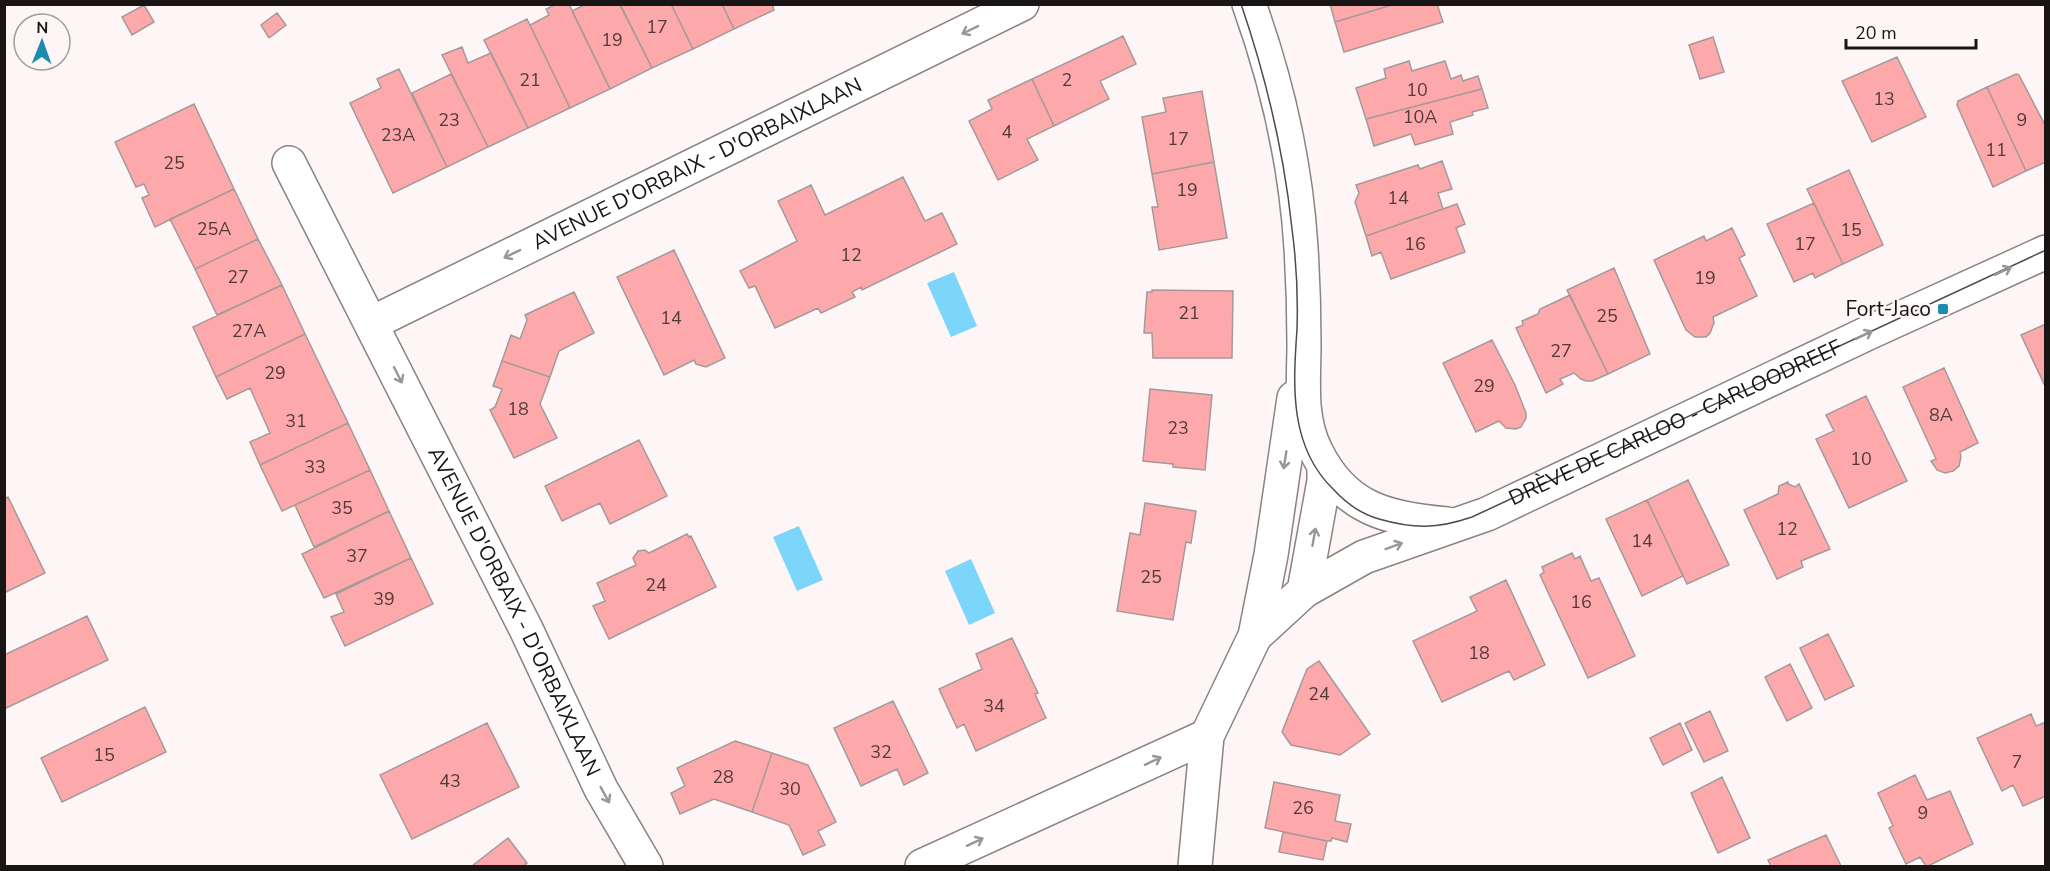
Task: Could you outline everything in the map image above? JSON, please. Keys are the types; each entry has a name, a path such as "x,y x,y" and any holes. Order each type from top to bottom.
{"street":[{"name":"AVENUE D'ORBAIX - D'ORBAIXLAAN","path":"372,323 1022,4"},
{"path":"1249,4 1274,85 1291,167 1301,247 1303,394 1306,424 1314,447 1324,466 1345,490 1375,511 1409,521 1448,525 1469,520"},
{"name":"AVENUE D'ORBAIX - D'ORBAIXLAAN","path":"290,163 526,629 601,789 646,867"},
{"name":"DRÈVE DE CARLOO - CARLOODREEF","path":"1255,636 1304,591 1364,557 1487,514 1868,333 2046,252"},
{"path":"1195,867 1207,736 1255,636 1271,555 1295,393 1303,362"},
{"path":"1304,591 1324,481 1324,466"},
{"path":"922,867 1207,736"}],"water":[{"path":"954,272 977,326 951,337 927,283"},
{"path":"799,526 823,580 797,591 773,537"},
{"path":"971,559 995,613 969,625 945,571"}],"building":[{"path":"557,4 569,4 610,89 570,108 530,25 549,15 546,9"},
{"path":"586,4 620,4 652,68 610,89 572,11"},
{"path":"671,4 722,4 734,29 693,49"},
{"path":"671,4 693,49 652,68 620,5"},
{"path":"722,4 772,4 774,10 734,29"},
{"path":"1330,4 1395,4 1335,22"},
{"path":"1395,4 1437,4 1443,22 1344,52 1335,22"},
{"path":"144,5 154,22 132,35 122,17"},
{"path":"277,13 286,25 269,38 261,25"},
{"path":"527,19 570,108 528,128 484,40"},
{"path":"1123,36 1136,64 1100,81 1109,99 1054,126 1032,79"},
{"path":"1713,37 1724,72 1700,79 1689,45"},
{"path":"462,47 468,63 491,53 528,128 488,147 442,55"},
{"path":"1897,57 1926,117 1872,142 1842,81"},
{"path":"1409,61 1412,71 1445,61 1451,79 1461,75 1463,81 1478,76 1482,89 1366,119 1356,88 1386,78 1384,69"},
{"path":"399,69 447,167 393,193 350,103 381,88 377,79"},
{"path":"451,74 488,147 447,167 412,93"},
{"path":"2016,74 2019,75 2046,127 2046,162 2026,171 1987,87"},
{"path":"1032,79 1054,126 1027,139 1038,160 998,180 969,121 992,109 988,100"},
{"path":"1987,87 2026,171 1993,187 1957,105 1958,101"},
{"path":"1482,89 1488,108 1450,122 1453,134 1415,145 1411,134 1374,146 1366,119"},
{"path":"1202,91 1214,162 1152,174 1142,117 1166,112 1163,98"},
{"path":"194,104 234,189 155,227 142,198 149,195 144,184 136,187 115,142"},
{"path":"1442,161 1452,189 1438,193 1443,209 1366,236 1355,202 1359,193 1356,185 1418,165 1420,169"},
{"path":"1214,162 1227,238 1159,250 1152,207 1158,207 1152,174"},
{"path":"1849,170 1883,245 1843,264 1807,189"},
{"path":"903,177 925,221 942,213 957,244 862,290 861,287 852,292 855,297 821,313 818,308 775,328 755,286 749,288 740,271 797,241 778,201 811,185 825,215"},
{"path":"234,189 258,239 195,269 170,219"},
{"path":"1814,203 1843,264 1815,278 1813,273 1794,282 1767,224"},
{"path":"1457,204 1465,224 1456,228 1465,252 1391,279 1381,252 1372,256 1366,236"},
{"path":"1732,228 1745,255 1739,258 1757,296 1713,317 1714,323 1710,333 1706,337 1695,337 1686,330 1654,260 1704,236 1706,241"},
{"path":"258,239 282,285 217,315 195,269"},
{"path":"674,250 725,358 706,367 696,364 694,360 664,375 617,277"},
{"path":"1614,268 1650,354 1608,374 1567,290"},
{"path":"282,285 305,334 216,377 193,327"},
{"path":"1152,290 1233,291 1232,358 1153,358 1152,333 1144,333 1147,292 1152,292"},
{"path":"574,292 594,333 559,351 550,377 502,361 511,335 520,339 527,320 525,315"},
{"path":"1570,295 1608,374 1592,381 1586,381 1574,373 1560,379 1563,384 1546,393 1516,328 1523,325 1522,321 1538,314 1540,309"},
{"path":"2046,324 2046,386 2045,386 2021,335"},
{"path":"305,334 348,423 260,465 250,442 270,433 250,388 227,399 216,377"},
{"path":"1492,340 1515,385 1526,418 1521,427 1516,429 1506,428 1499,421 1476,432 1443,363"},
{"path":"502,361 550,377 540,404 557,438 514,458 490,410 495,407 502,389 493,386"},
{"path":"1944,368 1978,443 1960,452 1959,466 1945,473 1937,470 1931,461 1936,459 1903,387"},
{"path":"1150,389 1212,395 1205,470 1143,461"},
{"path":"1866,396 1907,481 1849,508 1816,439 1834,431 1826,415"},
{"path":"348,423 370,470 282,511 260,465"},
{"path":"639,440 667,496 610,524 600,503 562,521 545,486"},
{"path":"370,470 389,511 314,547 295,505"},
{"path":"1688,480 1729,565 1687,584 1647,500"},
{"path":"1788,482 1795,487 1799,484 1830,549 1801,561 1803,567 1777,579 1744,510 1778,494 1779,486"},
{"path":"8,497 45,573 4,593 4,499"},
{"path":"1647,500 1683,576 1642,596 1606,519"},
{"path":"1145,503 1196,511 1191,543 1186,542 1173,620 1117,611 1130,533 1140,535"},
{"path":"389,511 411,558 324,598 302,554"},
{"path":"687,534 691,536 716,587 609,639 593,606 605,601 597,583 636,565 633,558 638,551 645,550 649,553"},
{"path":"1572,553 1575,559 1580,556 1591,581 1599,578 1635,656 1588,678 1540,575 1544,572 1542,567"},
{"path":"411,558 433,604 345,646 331,617 344,612 336,594"},
{"path":"1506,580 1545,665 1514,680 1509,671 1442,702 1413,641 1477,611 1470,597"},
{"path":"87,616 108,660 4,709 4,655"},
{"path":"1828,634 1854,686 1825,700 1800,648"},
{"path":"1012,638 1038,693 1035,694 1046,718 976,751 964,724 957,728 939,689 982,669 976,654"},
{"path":"1319,661 1370,734 1340,755 1291,745 1282,732 1307,669"},
{"path":"1790,664 1812,708 1787,721 1765,677"},
{"path":"893,701 928,773 904,785 897,769 861,786 834,728"},
{"path":"145,707 166,752 62,802 41,758"},
{"path":"1710,711 1728,751 1704,762 1685,723"},
{"path":"2031,714 2036,726 2046,722 2046,796 2023,806 2013,785 2002,791 1977,738"},
{"path":"487,723 519,787 412,839 380,775"},
{"path":"1680,723 1692,750 1663,765 1650,738"},
{"path":"735,741 772,753 752,812 714,799 680,814 671,793 685,786 677,768"},
{"path":"772,753 808,765 836,822 818,831 825,845 803,855 789,825 752,812"},
{"path":"1915,775 1927,800 1950,791 1973,844 1928,866 1920,857 1906,864 1889,828 1893,826 1878,793"},
{"path":"1722,777 1750,838 1718,853 1691,793"},
{"path":"1274,782 1340,795 1335,821 1351,824 1347,842 1332,838 1331,841 1327,841 1265,828"},
{"path":"1283,832 1327,841 1323,860 1279,852"},
{"path":"1826,835 1841,866 1771,866 1768,860"},
{"path":"508,838 527,866 472,866"}],"tram line":[{"path":"1241,4 1273,115 1289,201 1297,292 1295,394 1301,435 1319,473 1334,490 1355,508 1379,519 1403,525 1436,526 1472,517 2046,250"}],"place":[{"name":"Fort-Jaco","path":"1943,309"}]}
